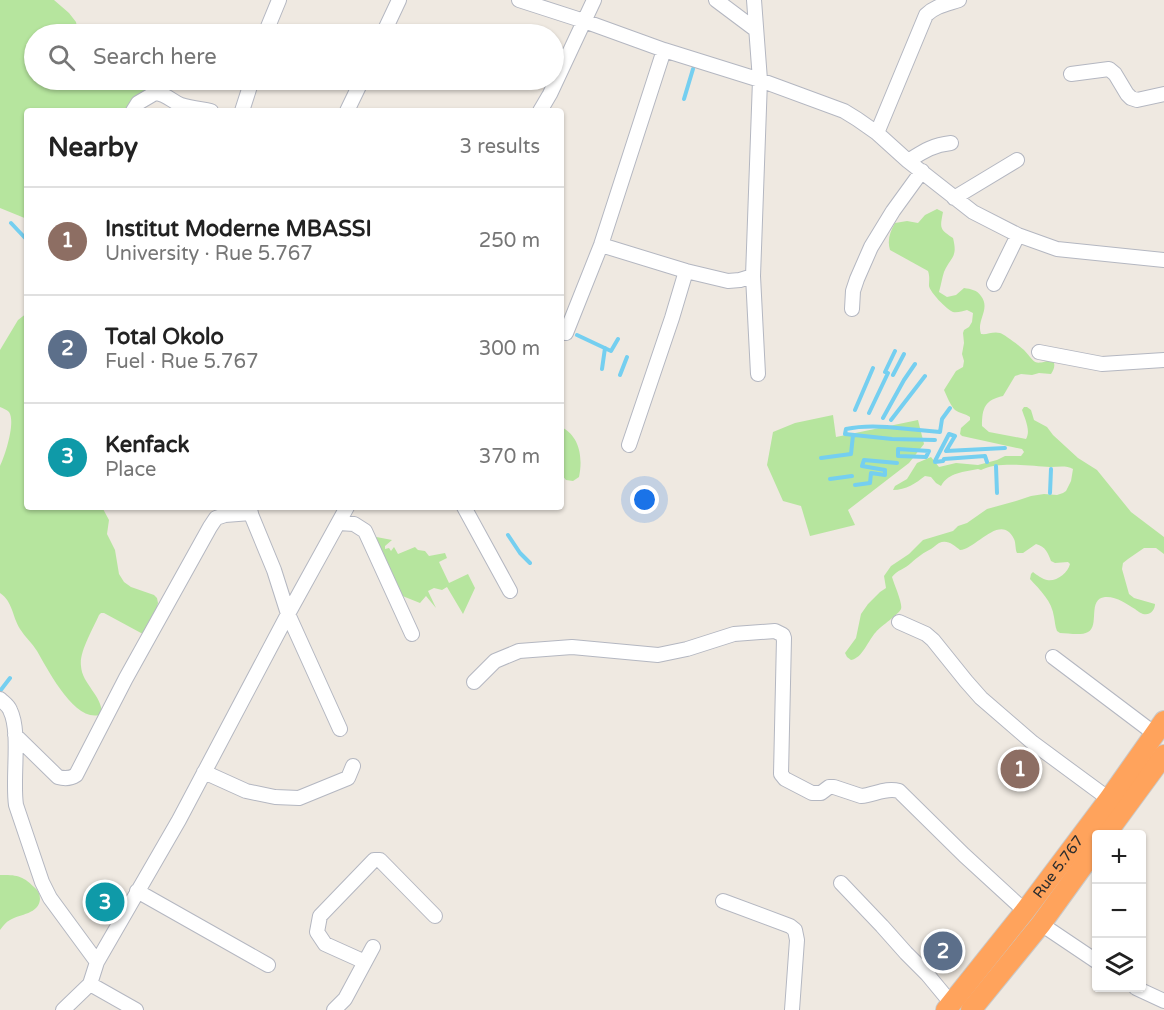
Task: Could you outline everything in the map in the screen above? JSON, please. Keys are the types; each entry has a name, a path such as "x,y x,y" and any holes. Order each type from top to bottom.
{"highway":[{"name":"Rue 5.767","path":"949,1007 1025,911 1159,727"},
{"path":"1109,830 1164,755"},
{"path":"971,1010 1041,924 1092,854"}],"street":[{"path":"269,24 279,0"},
{"path":"388,24 399,0"},
{"path":"519,0 760,80 844,111 877,133 908,161 973,212 1018,235 1056,249 1164,260"},
{"path":"564,64 594,0"},
{"path":"716,0 756,30"},
{"path":"754,0 760,80 753,276 758,374"},
{"path":"877,133 926,15 938,7 959,0"},
{"path":"566,333 601,245 664,50"},
{"path":"1071,74 1109,69 1131,98 1137,100 1164,94"},
{"path":"243,108 249,90"},
{"path":"348,108 357,90"},
{"path":"542,108 552,90"},
{"path":"135,108 138,103 155,93 162,94 178,104 195,108"},
{"path":"908,161 929,148 951,143"},
{"path":"954,198 1017,160"},
{"path":"852,309 853,291 871,247 880,230 922,171"},
{"path":"994,284 1018,235"},
{"path":"601,245 728,281 753,276"},
{"path":"629,445 686,270"},
{"path":"1039,352 1102,364 1164,360"},
{"path":"15,735 58,777 72,778 210,527 216,518 225,514 250,510 288,614 340,729"},
{"path":"63,1010 90,984 97,962 179,820 346,510"},
{"path":"466,510 510,591"},
{"path":"339,523 354,524 365,531 412,634"},
{"path":"899,622 926,634 981,698 1033,743 1108,799"},
{"path":"474,682 495,661 519,651 572,647 658,655 687,649 734,634 775,631 784,638 781,774 785,779 812,793 834,787 861,796 891,789 899,791 963,855 1025,911"},
{"path":"1053,657 1159,727"},
{"path":"0,699 11,712 15,735 14,793 16,805 42,882 50,898 97,962"},
{"path":"204,772 246,791 275,797 299,798 348,778 353,766"},
{"path":"365,962 325,944 317,933 321,916 374,860 380,860 435,916"},
{"path":"841,883 927,974 949,1007"},
{"path":"137,891 268,965"},
{"path":"723,901 790,926 795,930 797,940 792,1010"},
{"path":"1041,924 1092,958"},
{"path":"334,1010 345,999 373,947"},
{"path":"90,984 136,1010"},
{"path":"1146,992 1164,1001"}],"green space":[{"path":"0,0 54,0 69,13 76,24 24,24 24,90 155,90 139,108 24,108 24,218 0,208"},
{"path":"937,209 943,212 942,228 953,238 955,250 944,272 939,292 947,297 956,295 964,288 976,291 985,305 980,324 981,334 1000,333 1020,346 1036,362 1053,359 1054,363 1051,374 1015,376 1003,396 992,400 986,406 982,426 989,432 1026,439 1028,429 1022,410 1027,407 1031,410 1034,420 1047,427 1078,458 1097,470 1131,512 1164,537 1164,554 1156,548 1144,548 1123,563 1122,569 1129,594 1134,598 1155,604 1155,606 1150,613 1143,614 1121,601 1105,597 1096,602 1093,624 1088,632 1060,633 1057,631 1053,611 1048,601 1030,579 1033,572 1045,579 1054,580 1064,574 1070,564 1051,561 1048,553 1036,544 1023,553 1017,553 1014,539 1009,532 1002,529 995,530 960,550 948,542 939,543 894,575 892,577 901,609 876,632 859,656 851,660 845,653 856,638 861,614 868,604 886,588 884,576 891,566 909,554 923,540 953,531 987,509 1031,496 1063,493 1071,481 1073,469 1068,467 1005,465 957,473 944,481 941,486 931,477 925,476 914,484 893,490 895,486 907,479 917,463 931,457 939,467 956,463 978,465 1005,456 1021,456 1024,452 1022,449 960,434 961,428 970,420 970,417 955,410 944,390 956,371 963,367 963,333 972,322 973,313 967,310 953,312 950,310 930,289 928,271 890,250 890,236 895,223 907,221 918,223 925,215"},
{"path":"24,315 24,510 104,510 109,520 107,534 115,550 119,574 131,587 157,598 158,603 151,627 145,634 104,613 99,615 84,647 81,666 85,678 99,701 102,714 92,715 82,712 73,704 55,682 35,648 20,629 10,605 0,593 0,466 11,431 11,417 9,412 0,407 0,350 18,320"},
{"path":"833,415 836,437 918,420 924,444 909,463 848,510 855,525 810,536 801,506 783,501 767,465 773,432 795,423"},
{"path":"564,429 576,442 581,462 579,477 573,481 564,478"},
{"path":"366,535 392,540 385,546 385,549 389,548 391,551 394,547 398,554 415,547 425,551 429,556 445,553 447,558 439,562 449,583 468,574 475,588 463,614 447,587 442,590 434,588 428,591 436,608 426,596 420,603 400,595"},
{"path":"0,875 15,876 26,880 38,891 40,899 33,911 14,918 0,930"}],"waterway":[{"path":"684,99 693,69"},
{"path":"11,223 24,237"},
{"path":"577,335 611,351 618,339"},
{"path":"602,369 605,348"},
{"path":"885,372 895,351"},
{"path":"893,375 904,354"},
{"path":"620,375 627,357"},
{"path":"883,418 915,364"},
{"path":"855,410 873,368"},
{"path":"869,413 888,373"},
{"path":"891,420 925,376"},
{"path":"887,427 940,432 942,419 950,408"},
{"path":"887,427 851,428 846,429 845,434 892,439 935,440"},
{"path":"935,461 949,434 955,436 946,451 1005,448"},
{"path":"821,458 851,454 853,435"},
{"path":"898,449 929,451 926,457 898,456 898,449"},
{"path":"935,462 944,459 985,456 987,462"},
{"path":"885,470 862,466 864,460 897,463"},
{"path":"996,466 997,493"},
{"path":"1050,493 1051,469"},
{"path":"855,485 870,483 871,473 885,475 885,470"},
{"path":"830,479 852,476"},
{"path":"508,535 530,563"},
{"path":"0,691 10,678"}],"place":[{"name":"Institut Moderne MBASSI","path":"1020,769"},
{"name":"Kenfack","path":"105,902"},
{"name":"Total Okolo","path":"943,951"}]}
